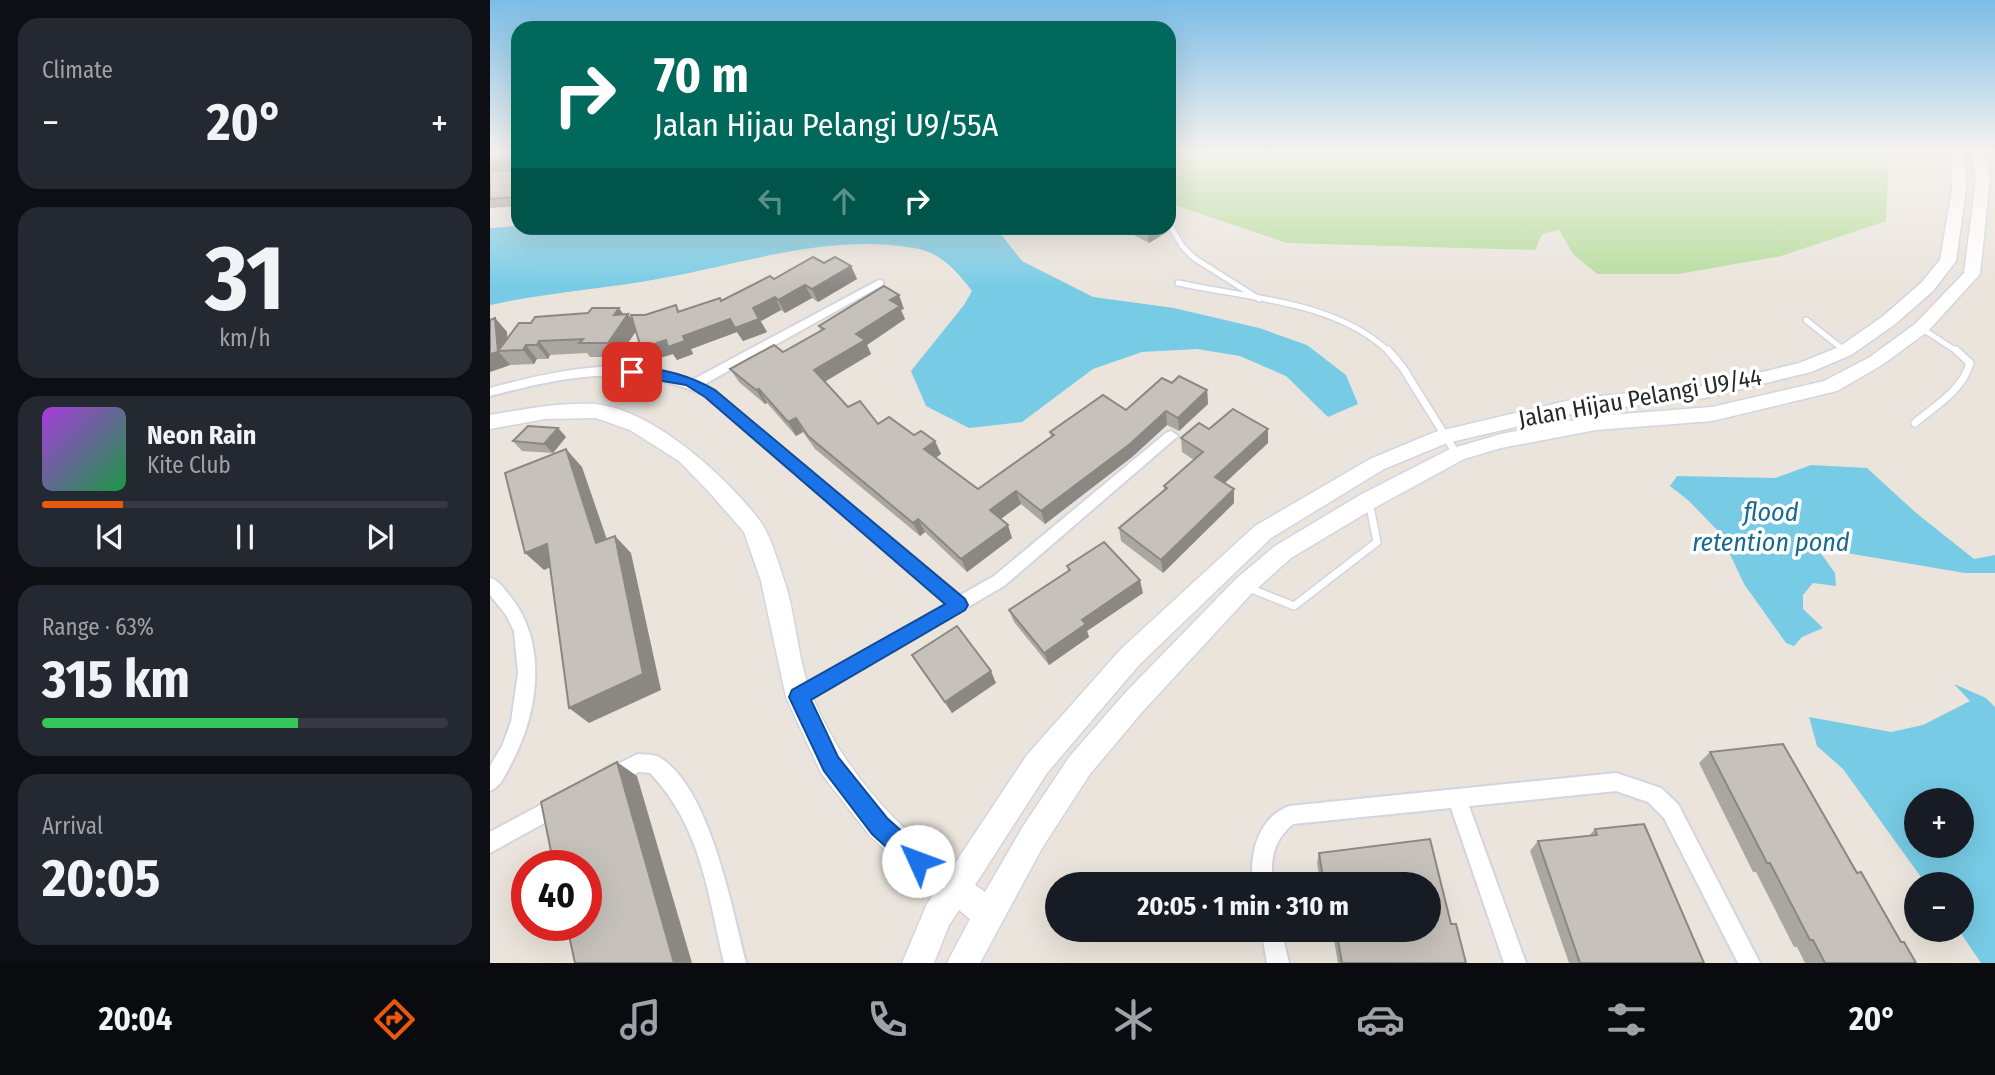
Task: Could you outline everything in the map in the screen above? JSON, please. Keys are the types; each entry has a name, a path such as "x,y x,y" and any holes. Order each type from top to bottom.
{"street":[{"name":"Jalan Hijau Pelangi U9/44","path":"918,963 938,915 1037,764 1130,657 1263,533 1377,464 1442,437 1579,405 1705,392 1804,368 1845,351 1888,321 1927,287 1948,261 1958,197"},
{"name":"Jalan Hijau Pelangi U9/44","path":"962,963 1032,838 1080,765 1134,702 1244,586 1283,552 1368,501 1457,454 1501,441 1596,423 1712,414 1830,386 1876,361 1921,328 1972,274 1981,197"},
{"path":"694,384 878,283"},
{"path":"490,392 541,378 615,371 650,372 694,384 710,393 959,605"},
{"path":"490,422 545,412 597,411 637,425 686,456 753,528 773,581 799,697 831,764 880,826 918,861 989,914"},
{"path":"799,697 999,580 1171,436"},
{"path":"490,584 511,608 522,631 526,706 506,757 490,782"},
{"path":"490,843 627,767 647,762 654,764 686,803 697,828 714,879 735,963"},
{"path":"1261,872 1259,863 1265,839 1274,825 1289,815 1616,782 1654,795 1671,811 1749,963"},
{"path":"1458,798 1515,963"},
{"path":"1274,942 1278,963"}],"lane":[{"path":"1176,230 1180,244 1204,268 1263,301"},
{"path":"1178,283 1344,321 1381,344 1405,373 1442,437 1457,454"},
{"path":"1806,320 1845,351"},
{"path":"1915,423 1961,383 1968,374 1970,363 1957,351 1921,328"},
{"path":"1244,586 1294,606 1377,542 1368,501"}],"green space":[{"path":"1176,197 1887,197 1886,221 1781,256 1678,274 1597,274 1573,254 1559,230 1542,234 1535,250 1287,243 1176,205"}],"water":[{"path":"511,226 511,235 1002,235 1022,261 1093,297 1174,308 1259,328 1307,345 1346,375 1358,404 1328,417 1286,376 1240,356 1197,349 1142,352 1093,369 1022,422 969,428 926,406 911,371 964,305 972,291 940,258 923,250 882,244 817,247 658,279 490,305 490,228"},
{"name":"flood retention pond","path":"1811,465 1867,468 1915,512 1974,559 1995,555 1995,573 1965,573 1817,548 1835,573 1836,586 1813,583 1803,595 1803,609 1823,628 1802,637 1794,646 1786,643 1744,584 1720,533 1670,486 1677,476 1775,478"},
{"path":"1954,684 1986,698 1995,707 1995,963 1981,963 1967,942 1974,942 1974,872 1917,872 1907,858 1974,858 1974,788 1904,788 1904,854 1843,769 1817,746 1809,717 1891,732 1923,725 1970,701"}],"building":[{"path":"813,257 824,263 835,257 851,266 812,289 805,285 778,300 775,297 753,308 759,319 735,328 730,319 683,336 685,341 668,347 666,340 641,348 631,315 645,315 676,305 678,312 720,298 721,301 770,276 774,279"},
{"path":"884,286 899,295 890,300 900,306 856,334 865,340 814,370 848,407 860,401 878,424 889,417 914,435 921,431 935,441 924,449 978,489 1054,435 1050,432 1103,395 1126,410 1162,378 1172,383 1179,376 1207,390 1178,418 1166,411 1130,444 1041,511 1016,491 990,510 1008,525 961,559 918,519 913,523 808,436 796,418 788,422 759,389 756,390 730,369 774,345 783,352 824,329 819,326"},
{"path":"592,308 619,308 614,315 628,314 608,343 579,343 583,339 539,341 537,345 526,345 523,350 498,351 519,323 531,323 535,317 588,313"},
{"path":"495,318 498,352 490,354 490,320"},
{"path":"1233,409 1268,429 1215,477 1234,489 1161,560 1119,528 1167,488 1164,486 1203,452 1181,438 1199,423 1209,429"},
{"path":"528,426 558,428 544,444 513,441"},
{"path":"566,449 596,543 615,536 643,674 569,708 547,544 525,553 505,473"},
{"path":"1104,542 1140,580 1082,620 1086,624 1044,653 1009,610 1070,570 1067,566"},
{"path":"957,626 991,671 945,702 912,655"},
{"path":"1783,744 1857,873 1861,872 1916,963 1825,963 1770,863 1767,863 1710,752"},
{"path":"617,762 674,963 575,963 570,941 602,941 602,850 551,850 541,802"},
{"path":"1644,824 1704,963 1580,963 1538,841 1597,835 1595,829"},
{"path":"1430,839 1438,872 1322,872 1319,853"},
{"path":"1441,884 1451,924 1456,924 1466,963 1342,963 1338,942 1441,942"}],"route":[{"path":"632,372 650,372 690,382 710,393 959,605 866,656 799,697 831,764 880,826 918,861"}]}
